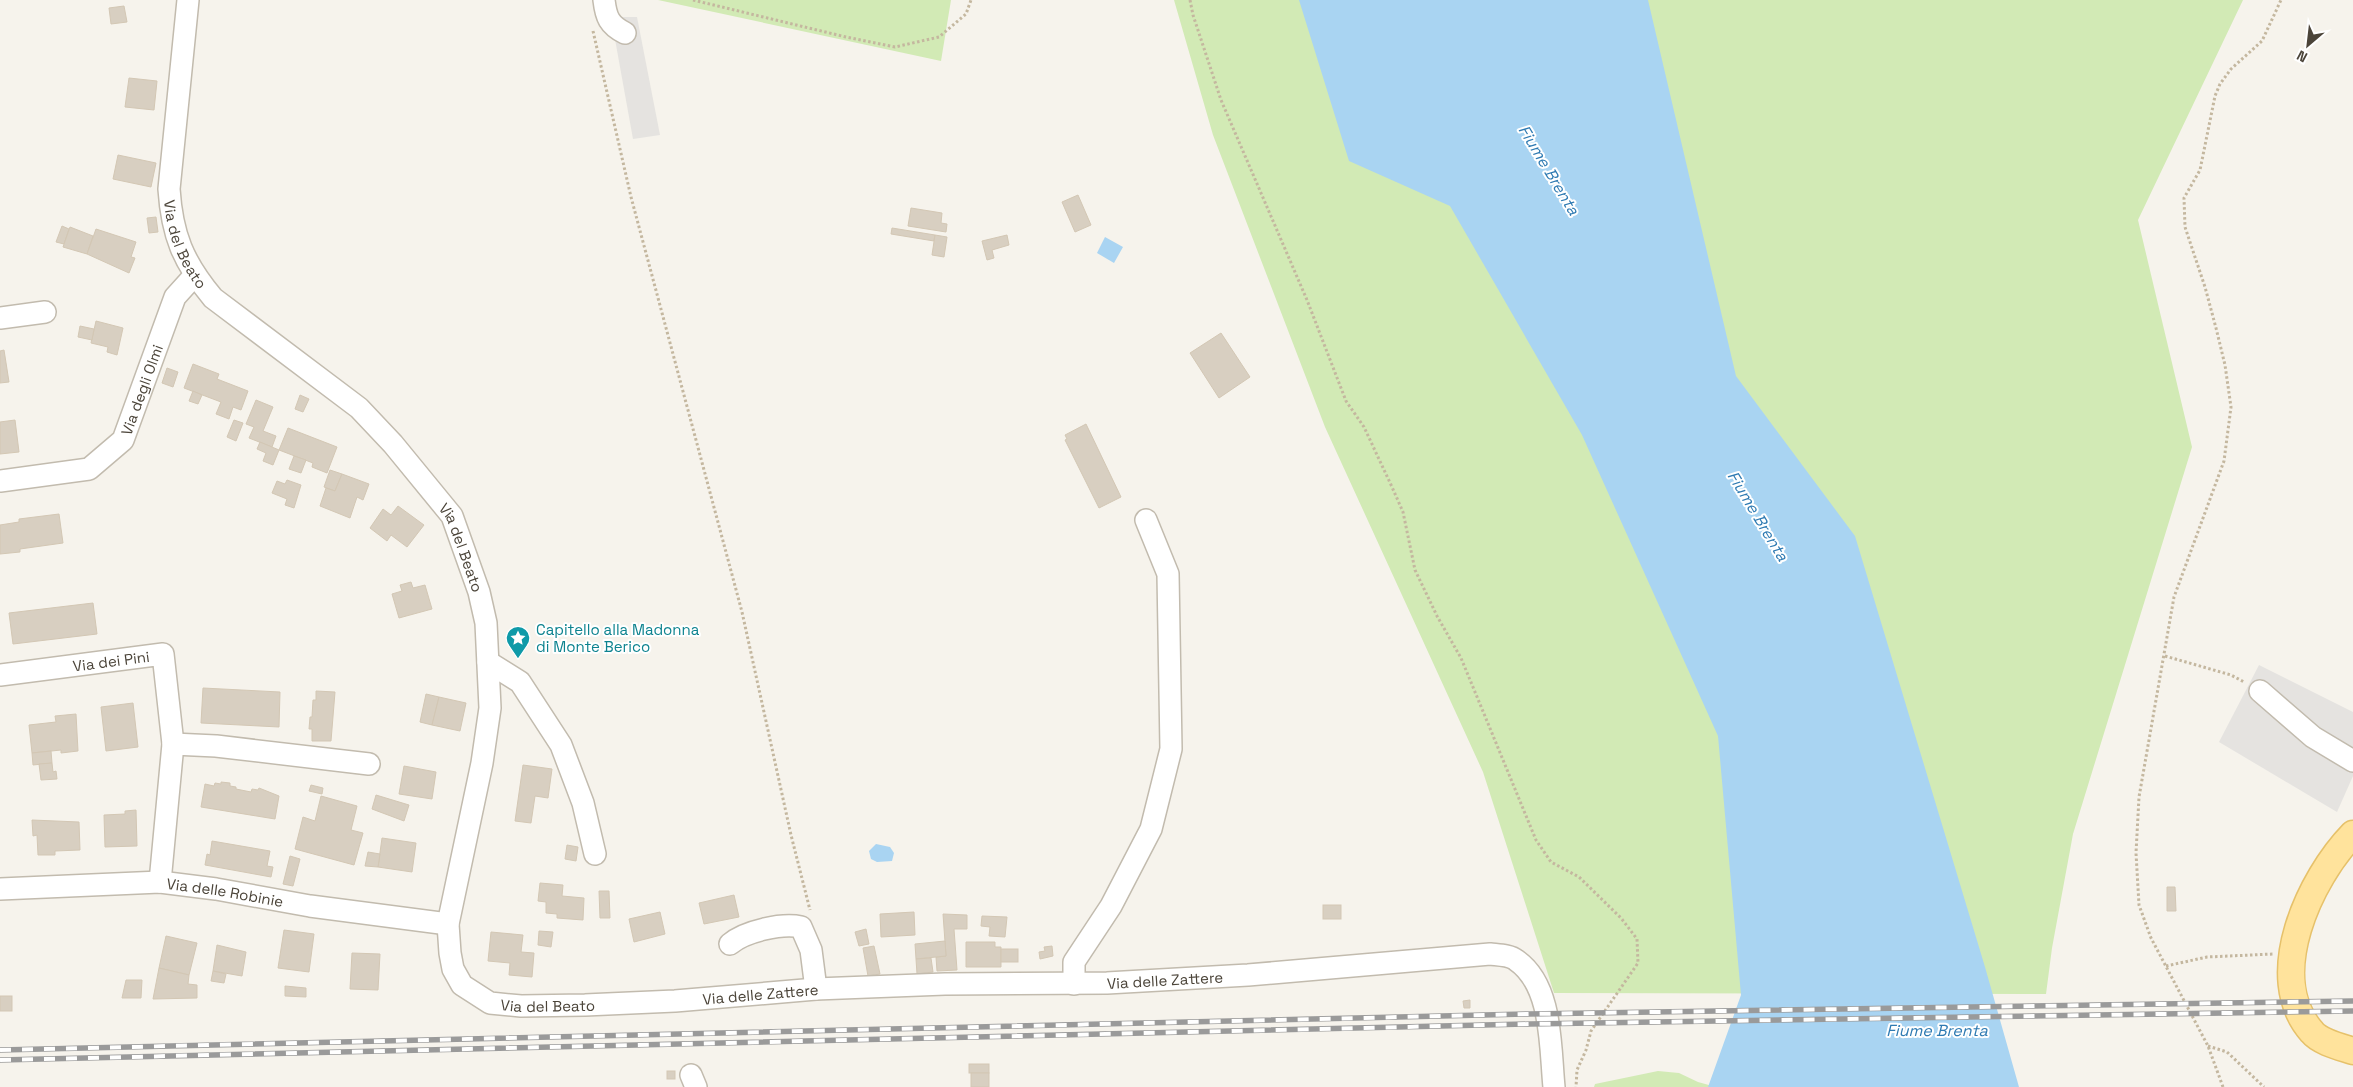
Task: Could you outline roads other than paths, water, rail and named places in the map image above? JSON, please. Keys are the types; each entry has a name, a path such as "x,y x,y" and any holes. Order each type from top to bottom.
{"main road":[{"path":"2353,834 2338,849 2324,869 2308,899 2294,952 2291,985 2298,1012 2312,1033 2353,1051"}],"street":[{"name":"Via del Beato","path":"188,0 169,189 171,219 178,245 194,276 212,298 358,408 393,444 452,516 479,592 486,623 490,708 482,763 448,924 453,969 462,985 490,1003 521,1006 675,1001"},
{"path":"604,0 606,17 613,27 624,33"},
{"name":"Via degli Olmi","path":"0,481 89,469 123,440 176,297 194,276"},
{"path":"0,318 45,312"},
{"path":"1074,984 1074,962 1111,906 1151,829 1171,750 1168,574 1146,520"},
{"name":"Via dei Pini","path":"0,675 163,654 173,744 160,882"},
{"path":"488,662 520,682 561,745 584,803 595,854"},
{"path":"2260,691 2313,737 2353,761"},
{"path":"173,744 216,746 369,764"},
{"name":"Via delle Robinie","path":"0,889 160,882 216,888 310,906 448,924"},
{"path":"730,944 737,938 788,924 801,927 811,950 816,989"},
{"name":"Via delle Zattere","path":"675,1001 816,989 945,984 1074,984 1248,975 1490,954 1515,958 1529,972 1544,997 1554,1087"}],"water":[{"name":"Fiume Brenta","path":"1299,0 1648,0 1736,376 1855,536 1985,967 2019,1087 1708,1087 1741,995 1718,736 1582,435 1450,206 1349,161"},
{"path":"1105,237 1123,247 1114,263 1097,253"},
{"path":"876,844 890,847 894,853 892,861 877,862 871,859 869,851"}],"railway":[{"path":"0,1050 1529,1014 2353,1001"},
{"path":"0,1060 1530,1024 2353,1011"}],"place":[{"name":"Capitello alla Madonna di Monte Berico","path":"518,659"}]}
